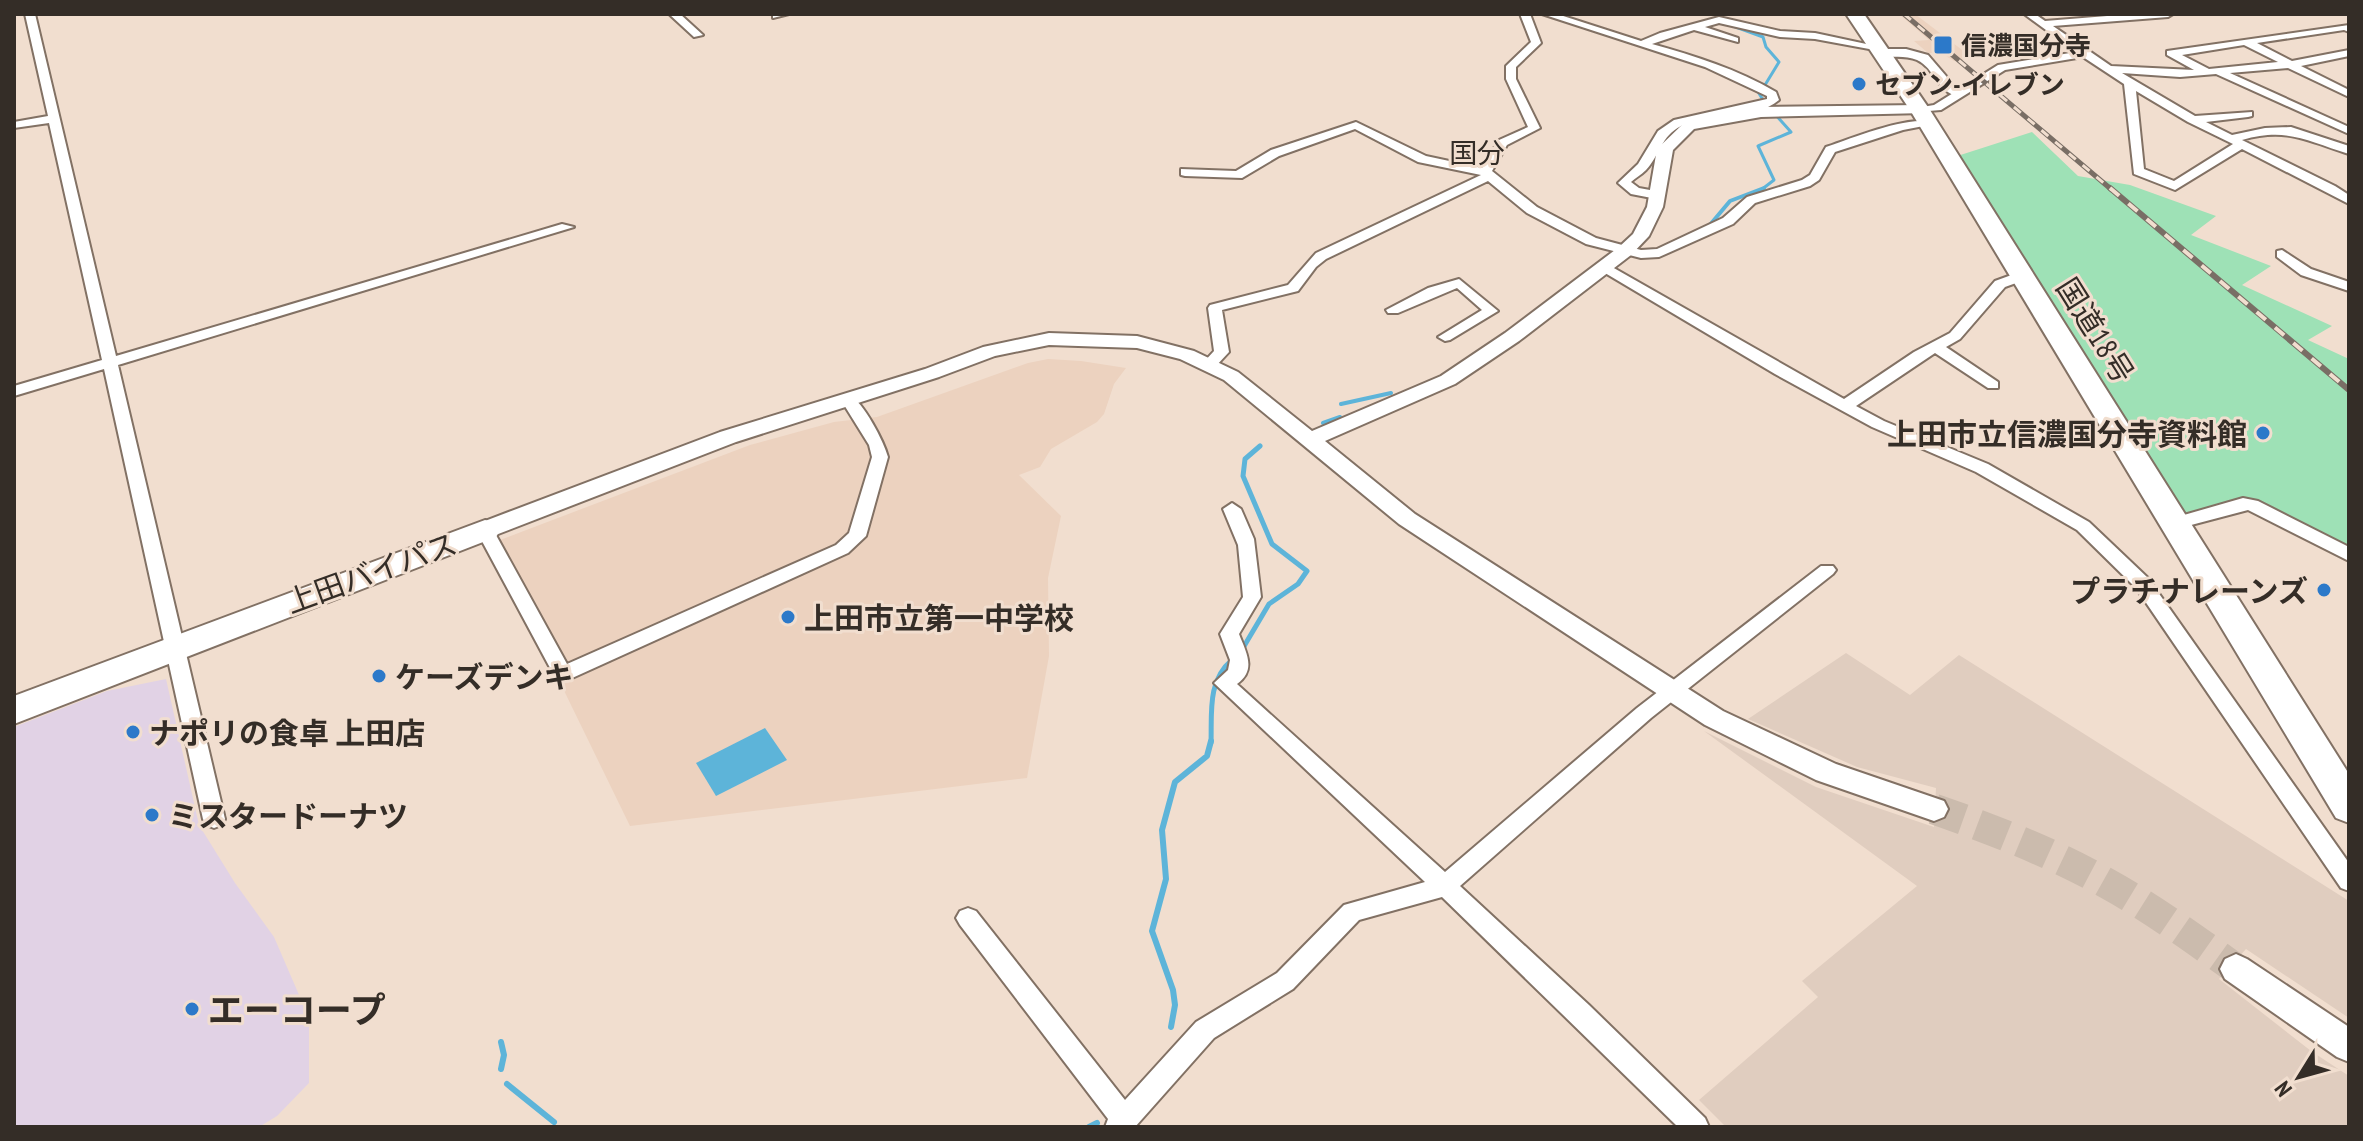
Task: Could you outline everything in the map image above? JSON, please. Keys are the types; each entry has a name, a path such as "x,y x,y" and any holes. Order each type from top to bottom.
{"highway":[{"name":"国道18号","path":"1855,14 1924,117 2349,807"},
{"name":"上田バイパス","path":"14,699 485,530"},
{"name":"上田バイパス","path":"14,710 173,644"}],"street":[{"path":"30,14 214,819"},
{"path":"674,14 698,35"},
{"path":"1210,364 1222,352 1215,308 1293,288 1321,256 1486,174 1503,143 1534,128 1511,79 1511,66 1536,43 1525,14"},
{"path":"1547,14 1642,45 1718,65 1772,94 1773,100 1764,106 1697,115 1663,132 1641,169 1626,177 1624,183 1635,191 1657,195"},
{"path":"2029,14 2083,54 2192,120 2306,174 2349,200"},
{"path":"2078,14 2092,21"},
{"path":"2046,24 2168,14"},
{"path":"1642,45 1695,27 1711,18 1911,54 1927,60 1941,83 1959,93"},
{"path":"1695,27 1734,40"},
{"path":"2349,29 2345,27 2171,53 2349,131"},
{"path":"2248,43 2349,94"},
{"path":"2110,69 2180,74 2212,72 2293,64 2349,53"},
{"path":"1185,172 1238,175 1275,153 1356,125 1422,159 1486,174 1532,210 1591,241 1625,251 1659,253 1728,221 1751,200 1792,189 1815,177 1830,150 1924,117 2002,67 2083,54"},
{"path":"2129,81 2138,171 2175,186 2236,142 2261,130 2304,131 2349,150"},
{"path":"1309,440 1440,385 1484,357 1625,251 1648,222 1657,195 1665,149 1683,129 1698,123 1761,112 1924,117"},
{"path":"2192,120 2248,114"},
{"path":"14,125 53,119"},
{"path":"14,391 567,227"},
{"path":"2282,254 2306,272 2349,287"},
{"path":"1605,267 1845,406 1912,440 1982,468 2083,526 2142,583 2349,881"},
{"path":"1845,406 1965,327 2000,284 2022,276"},
{"path":"1393,310 1433,291 1459,283 1491,311 1445,337"},
{"path":"849,400 877,445 880,457 857,536 842,549 563,674 485,530 728,437 849,400 990,351 1049,339 1137,342 1210,364 1249,389 1418,526 1671,692 1764,744 1813,766 1934,809"},
{"path":"1936,347 1993,385"},
{"path":"2176,523 2243,504 2252,505 2349,555"},
{"path":"1232,509 1243,532 1249,558 1246,577 1252,597 1229,634 1240,660 1237,674 1224,683 1443,887 1532,964 1696,1127"},
{"path":"968,918 1121,1123 1205,1030 1285,981 1352,912 1443,887 1671,692 1827,570"},
{"path":"2236,969 2349,1046"}],"shaded area":[{"path":"1899,14 1915,14 1974,59 1954,61 1941,53 1928,53 1914,41 1929,40"},
{"name":"上田市立第一中学校","path":"1048,359 1126,368 1114,384 1104,414 1097,422 1051,449 1040,467 1019,475 1061,516 1048,578 1049,656 1027,778 630,826 492,543 750,445 834,422 877,417 1028,363"},
{"path":"1846,653 1910,695 1959,655 2349,901 2349,1018 2246,949 2219,979 2311,1051 2349,1076 2349,1127 1726,1127 1699,1100 1818,997 1802,981 1917,886 1704,731 1816,787 1934,827 1936,788 1857,767 1748,719"},
{"path":"166,679 199,825 274,937 309,1018 309,1083 277,1116 259,1127 14,1127 14,727 107,691"}],"green space":[{"path":"2032,132 2078,176 2130,185 2216,216 2191,235 2271,266 2242,285 2332,326 2308,340 2349,359 2349,559 2243,504 2176,523 1948,159"}],"water":[{"path":"765,728 787,760 716,796 696,763"}],"waterway":[{"path":"1733,26 1763,37 1766,47 1779,62 1765,85"},
{"path":"1757,90 1763,100"},
{"path":"1763,188 1774,180 1758,146 1791,132 1774,113"},
{"path":"1709,226 1730,201 1763,188"},
{"path":"1341,404 1391,393"},
{"path":"1323,423 1340,417"},
{"path":"1240,653 1269,604 1298,584 1307,571 1272,544 1243,476 1245,459 1260,446"},
{"path":"1211,741 1211,709 1215,688 1224,668 1232,660"},
{"path":"1171,1027 1175,1005 1173,990 1152,931 1166,879 1162,830 1175,782 1207,756 1211,741"},
{"path":"501,1042 504,1055 501,1069"},
{"path":"507,1084 554,1122"},
{"path":"1089,1127 1097,1123"}],"tunnel":[{"path":"1934,809 2023,843 2087,873 2157,914 2236,969"}],"railway":[{"path":"1904,14 2112,190"},
{"path":"2110,188 2349,390"}],"place":[{"name":"信濃国分寺","path":"1943,45"},
{"name":"セブン-イレブン","path":"1859,84"},
{"name":"上田市立信濃国分寺資料館","path":"2263,433"},
{"name":"プラチナレーンズ","path":"2324,590"},
{"name":"上田市立第一中学校","path":"788,617"},
{"name":"ケーズデンキ","path":"379,676"},
{"name":"ナポリの食卓 上田店","path":"133,732"},
{"name":"ミスタードーナツ","path":"152,815"},
{"name":"エーコープ","path":"192,1009"}],"district":[{"name":"国分","path":"1477,152"}]}
